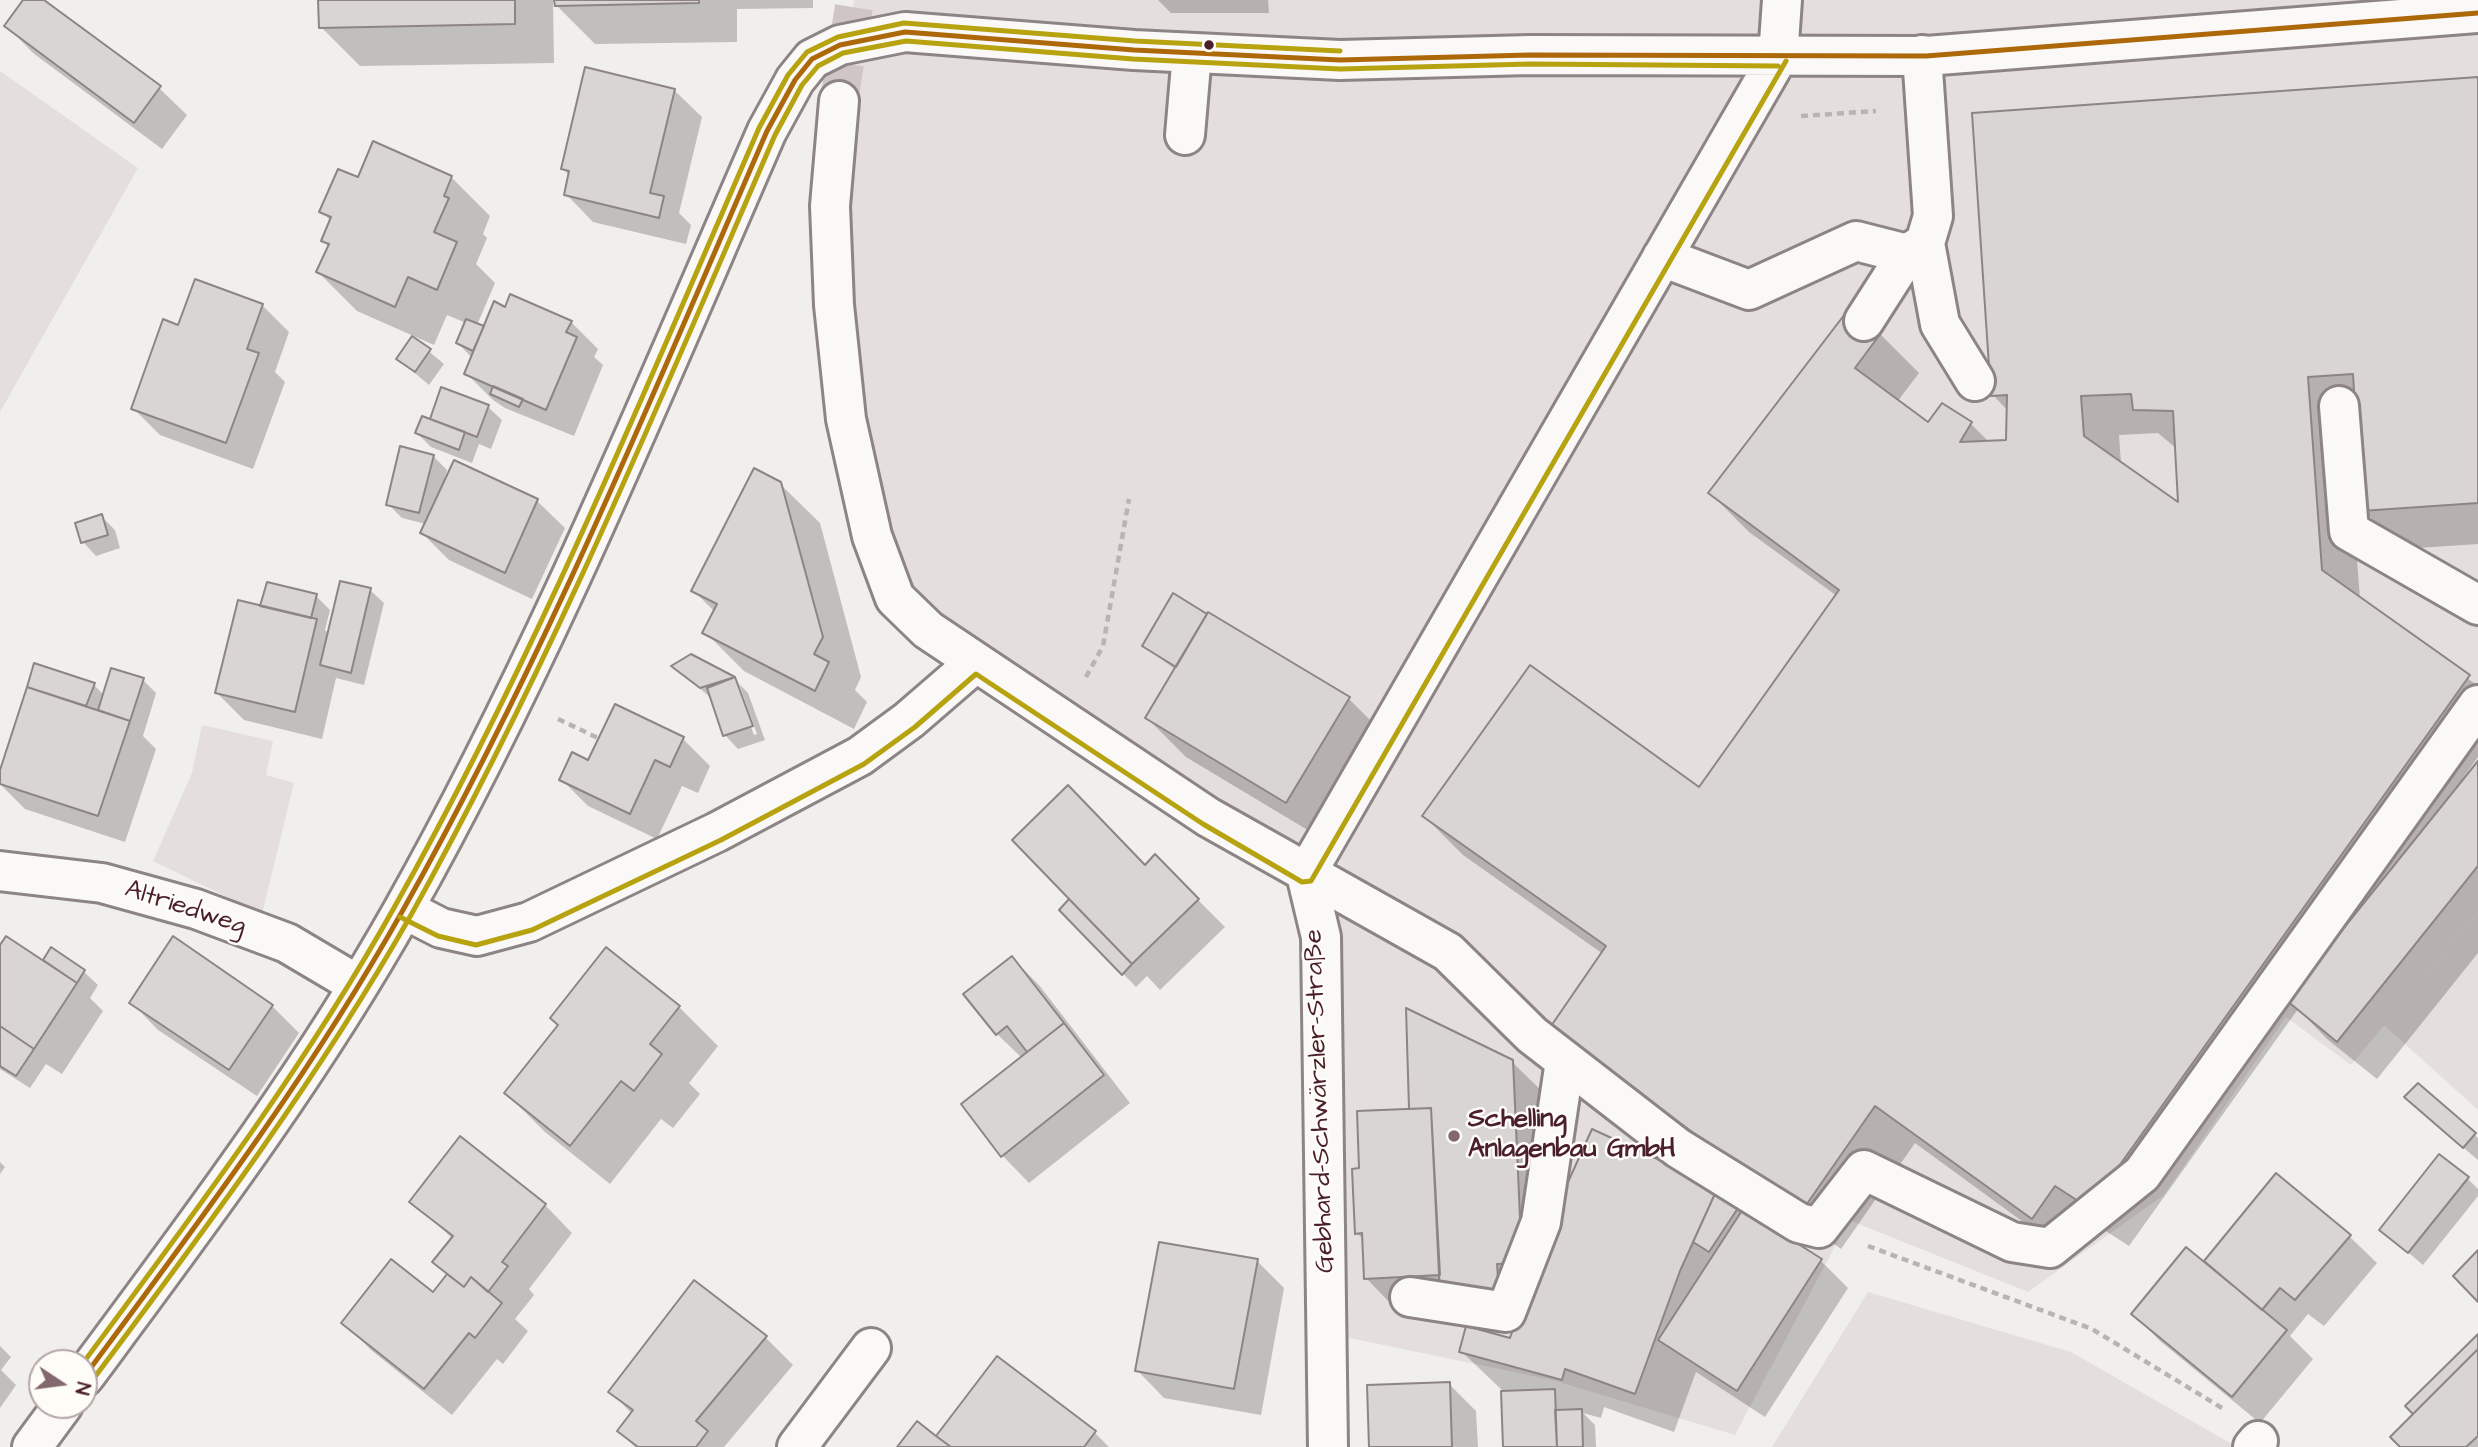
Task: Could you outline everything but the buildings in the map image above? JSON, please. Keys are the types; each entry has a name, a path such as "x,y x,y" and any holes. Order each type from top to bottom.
{"street":[{"path":"1306,874 1778,57 1782,0"},
{"path":"98,1358 294,1086 404,909 496,729 616,476 767,131 795,80 812,59 840,45 905,32 1192,53 1340,60 1530,55 1922,55 2478,13"},
{"path":"1185,135 1192,53"},
{"path":"1864,321 1916,249 1933,216 1922,55"},
{"path":"839,101 830,205 834,305 846,419 872,536 895,598 928,630 975,663 1208,817 1448,952 1532,1035 1565,1061 1678,1148 1799,1223 1819,1228 1864,1170 2012,1242 2050,1248 2142,1174 2478,705"},
{"path":"1662,257 1749,290 1856,241 1916,249"},
{"path":"1916,249 1940,324 1975,381"},
{"path":"2339,406 2349,531 2478,605"},
{"path":"404,909 442,928 477,936 529,922 717,832 860,756 909,720 975,663"},
{"name":"Altriedweg","path":"0,871 103,883 196,909 287,943 358,985"},
{"name":"Gebhard-Schwärzler-Straße","path":"1306,874 1321,937 1328,1447"},
{"path":"1410,1297 1506,1312 1541,1222 1565,1061"},
{"path":"797,1447 871,1348"},
{"path":"32,1447 53,1419"}],"path":[{"path":"1800,116 1926,107"},
{"path":"1080,686 1102,646 1129,499"},
{"path":"553,717 598,738"},
{"path":"1819,1228 2092,1329 2236,1417 2255,1444"}],"shaded area":[{"path":"854,0 2478,0 2478,913 2351,1065 2286,1017 2164,1195 2028,1292 1849,1220 1735,1435 1552,1380 1326,1333 1306,874 928,630 846,419 839,101"},
{"path":"0,71 138,168 0,412"},
{"path":"202,725 273,741 266,775 294,783 262,914 153,861 192,773"},
{"path":"2478,913 2478,1110 2384,1025"},
{"path":"1868,1292 2071,1352 2237,1447 1772,1447"}],"tunnel":[{"path":"839,101 855,0"}],"transit line":[{"path":"98,1358 291,1090 403,910 454,816 550,623 639,427 767,131 795,80 812,59 840,45 905,32 1134,50 1340,60 1530,55 1926,56 2478,13"},
{"path":"93,1349 286,1082 324,1025 395,906 446,812 542,619 631,423 759,128 788,75 807,52 838,37 904,23 1135,41 1340,51"},
{"path":"98,1372 299,1095 411,915 462,820 558,627 647,431 775,135 802,85 818,66 843,53 906,41 1133,59 1340,69 1530,64 1778,66"},
{"path":"400,917 438,936 476,945 532,930 721,840 864,764 915,727 976,674 1203,824 1302,882 1311,881 1786,61"}],"place":[{"name":"Schelling Anlagenbau GmbH","path":"1454,1136"}]}
